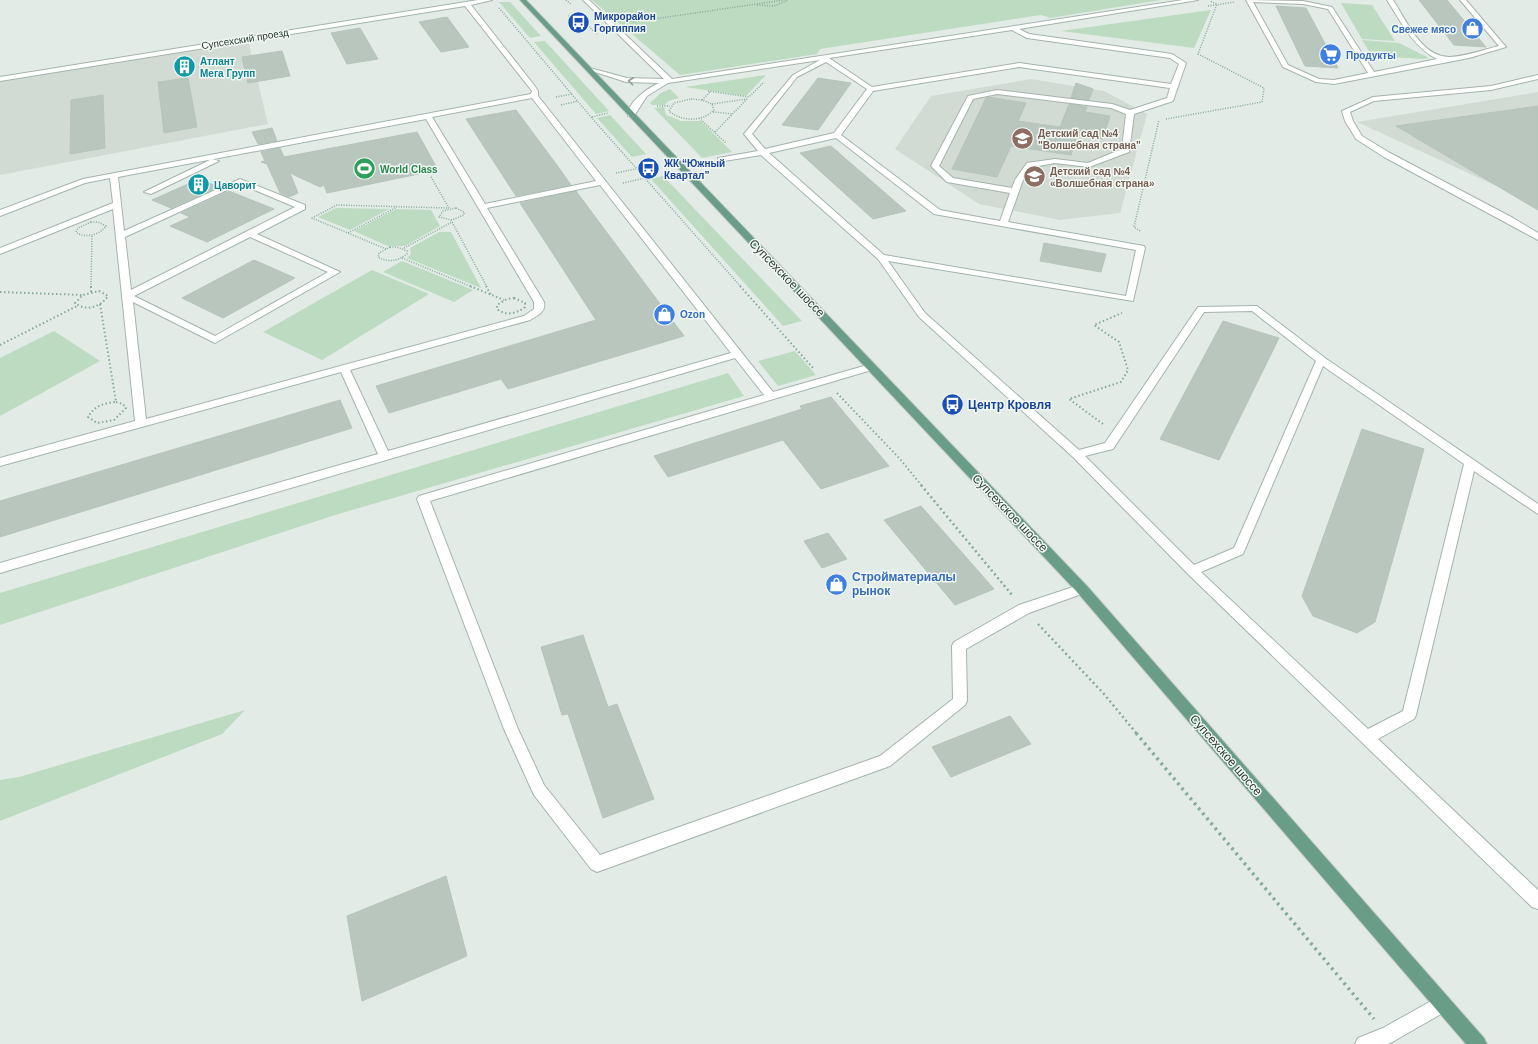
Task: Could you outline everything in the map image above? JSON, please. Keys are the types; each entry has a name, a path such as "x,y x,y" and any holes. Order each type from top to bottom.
{"main road":[{"name":"Супсехское шоссе","path":"523,0 1082,589 1478,1044"}],"street":[{"name":"Супсехский проезд","path":"0,79 489,0"},
{"path":"586,0 670,81"},
{"path":"588,68 626,80 670,81 1195,0"},
{"path":"1249,0 1285,66 1318,81 1334,82 1503,47 1464,0"},
{"path":"1253,0 1306,2 1324,5 1330,8 1372,74"},
{"path":"1390,0 1420,45 1435,56 1448,59"},
{"path":"467,4 532,86 535,91 534,96 770,397"},
{"path":"1013,28 1027,36 1172,56 1183,63 1170,99 1137,109 1130,113"},
{"path":"826,58 871,89 1019,65 1174,86"},
{"path":"826,58 819,64 795,76 748,134 763,152 881,257 922,315 1077,454 1192,571 1538,901"},
{"path":"1538,77 1491,88 1374,99 1346,111 1349,121 1359,137 1387,155 1478,202 1538,237"},
{"path":"631,114 636,104 645,94 670,81"},
{"path":"721,160 837,135 871,89"},
{"path":"1014,191 950,180 935,166 970,97 997,92 1112,106 1130,113"},
{"path":"0,213 83,181 534,96"},
{"path":"1003,224 1018,180 1030,165 1055,161 1089,165 1126,150 1130,113"},
{"path":"0,462 527,318 538,311 540,306 539,302 428,116"},
{"path":"837,135 937,212 1141,248 1130,299 881,257"},
{"path":"148,192 215,161 215,156"},
{"path":"114,176 141,424"},
{"path":"121,236 240,181 302,207 127,296"},
{"path":"482,207 601,182"},
{"path":"0,251 118,204"},
{"path":"127,296 214,340 335,272 250,234"},
{"path":"1077,454 1109,446 1201,309 1254,308 1321,360 1538,510"},
{"path":"0,568 737,354"},
{"path":"1192,571 1239,551 1321,360"},
{"path":"871,367 423,500 512,729 539,790 597,864 885,760 960,701 959,646 1024,609 1082,589"},
{"path":"344,368 385,457"},
{"path":"1367,737 1409,715 1470,463"},
{"path":"1364,1044 1388,1036 1442,1004"}],"path":[{"path":"629,23 784,0"},
{"path":"751,5 774,6 788,0"},
{"path":"1141,248 1154,246 1155,241 1134,227 1159,120 1262,102 1264,88 1198,54 1217,4 1208,0"},
{"path":"497,6 645,178 825,381 900,459 1024,609 1104,694 1388,1036"},
{"path":"715,132 769,77"},
{"path":"703,90 748,98"},
{"path":"702,100 710,92"},
{"path":"553,98 572,94"},
{"path":"733,114 714,112 699,118 677,117 669,111 669,108 676,102 683,100 702,100 712,104 748,98"},
{"path":"558,105 578,101"},
{"path":"712,104 714,107 714,112"},
{"path":"699,118 739,157"},
{"path":"617,178 613,174 637,168"},
{"path":"431,176 449,208"},
{"path":"620,183 645,178"},
{"path":"386,249 312,218 337,205 449,208 461,209 464,212 464,215 461,218 451,221 404,248 397,247 386,249 379,253 378,257 382,260 396,260 402,258 407,254 407,251 404,248"},
{"path":"348,233 397,207"},
{"path":"449,208 443,211 439,217 442,220 451,221"},
{"path":"451,221 491,295"},
{"path":"91,292 92,235"},
{"path":"402,258 504,300"},
{"path":"0,292 82,295 91,292 105,292 108,296 100,304 83,308 77,306 0,345"},
{"path":"77,306 75,303 82,295"},
{"path":"1117,434 1069,399 1121,382 1128,370 1119,342 1094,325 1123,313 1130,299"},
{"path":"100,304 116,402"},
{"path":"116,402 122,404 126,408 124,413 117,418 98,424 91,422 88,418 90,412 97,407 116,402"}],"shaded area":[{"path":"248,40 268,124 0,175 0,81"},
{"name":"Детский сад №4 «Волшебная страна»","path":"1031,79 1104,91 1147,114 1120,213 1060,220 979,204 895,149 931,96"},
{"path":"1538,92 1538,207 1503,189 1357,122"}],"green space":[{"path":"592,0 1161,0 1050,18 1041,15 820,49 817,54 680,75"},
{"path":"499,2 510,2 541,36 530,38"},
{"path":"1341,3 1372,5 1395,41 1362,39"},
{"path":"1211,10 1194,48 1061,31"},
{"path":"1362,40 1399,43 1429,58 1423,59 1372,56"},
{"path":"545,41 609,111 596,114 534,42"},
{"path":"766,75 746,96 685,87"},
{"path":"670,89 679,98 668,101 665,105 652,105 650,103 661,93"},
{"path":"664,107 666,115 681,121 701,121 732,152 702,158 654,108"},
{"path":"610,115 646,154 632,157 597,118"},
{"path":"663,176 802,321 783,326 651,179"},
{"path":"336,208 389,209 350,230 318,217"},
{"path":"396,209 431,210 440,226 405,246 388,246 354,231"},
{"path":"439,232 451,232 481,288 407,258 411,254 410,248"},
{"path":"402,261 473,290 454,302 383,272"},
{"path":"372,270 429,294 322,360 263,332"},
{"path":"54,331 100,361 0,416 0,358"},
{"path":"795,351 816,375 778,386 758,361"},
{"path":"728,373 744,396 335,515 0,625 0,593"},
{"path":"245,710 222,734 0,821 0,780 19,777"}],"building":[{"path":"1419,0 1447,0 1486,47 1454,45"},
{"path":"1276,6 1306,8 1338,68 1305,66"},
{"path":"447,17 469,47 441,52 419,22"},
{"path":"360,28 378,59 347,64 331,33"},
{"path":"282,51 290,76 248,83 242,57"},
{"path":"188,78 197,127 164,133 158,82"},
{"path":"818,78 851,83 818,130 782,125"},
{"path":"1076,83 1093,89 1089,100 1071,98"},
{"path":"103,95 105,148 70,154 71,100"},
{"path":"988,97 1026,103 1018,121 1060,127 1069,104 1087,107 1085,112 1110,116 1103,139 1077,135 1071,155 1011,146 997,177 952,169 986,98"},
{"path":"1538,106 1538,210 1396,126"},
{"path":"516,110 571,185 516,196 466,119"},
{"path":"272,128 277,141 258,144 252,132"},
{"path":"417,132 438,170 327,193 324,185 320,187 290,173 298,193 289,197 280,193 267,164 261,162 265,161 261,152 280,148 284,157"},
{"path":"831,146 906,211 873,219 800,153"},
{"path":"199,179 219,187 171,208 152,200"},
{"path":"229,191 274,209 207,242 170,226 190,217 181,213"},
{"path":"576,191 684,336 508,389 501,379 389,413 376,386 596,320 520,203"},
{"path":"1044,243 1106,254 1101,272 1040,261"},
{"path":"254,260 295,278 223,318 182,298"},
{"path":"1223,321 1279,338 1219,460 1160,439"},
{"path":"831,397 889,466 821,489 783,440 668,477 654,456 802,409 800,406"},
{"path":"340,400 352,428 0,537 0,501"},
{"path":"1362,429 1424,449 1375,622 1357,633 1313,616 1302,596"},
{"path":"921,506 994,589 955,605 884,520"},
{"path":"828,533 847,559 822,568 804,541"},
{"path":"583,635 608,707 617,704 654,799 603,818 568,714 562,715 541,647"},
{"path":"1010,716 1031,744 951,777 932,747"},
{"path":"446,876 467,956 362,1001 347,916"}],"place":[{"name":"Микрорайон Горгиппия","path":"579,22"},
{"name":"Свежее мясо","path":"1472,29"},
{"name":"Продукты","path":"1331,55"},
{"name":"Атлант Мега Групп","path":"185,67"},
{"name":"Детский сад №4 \"Волшебная страна\"","path":"1023,139"},
{"name":"World Class","path":"365,169"},
{"name":"ЖК “Южный Квартал”","path":"649,169"},
{"name":"Детский сад №4 «Волшебная страна»","path":"1034,177"},
{"name":"Цаворит","path":"199,185"},
{"name":"Ozon","path":"664,314"},
{"name":"Центр Кровля","path":"952,405"},
{"name":"Стройматериалы рынок","path":"837,584"}]}
